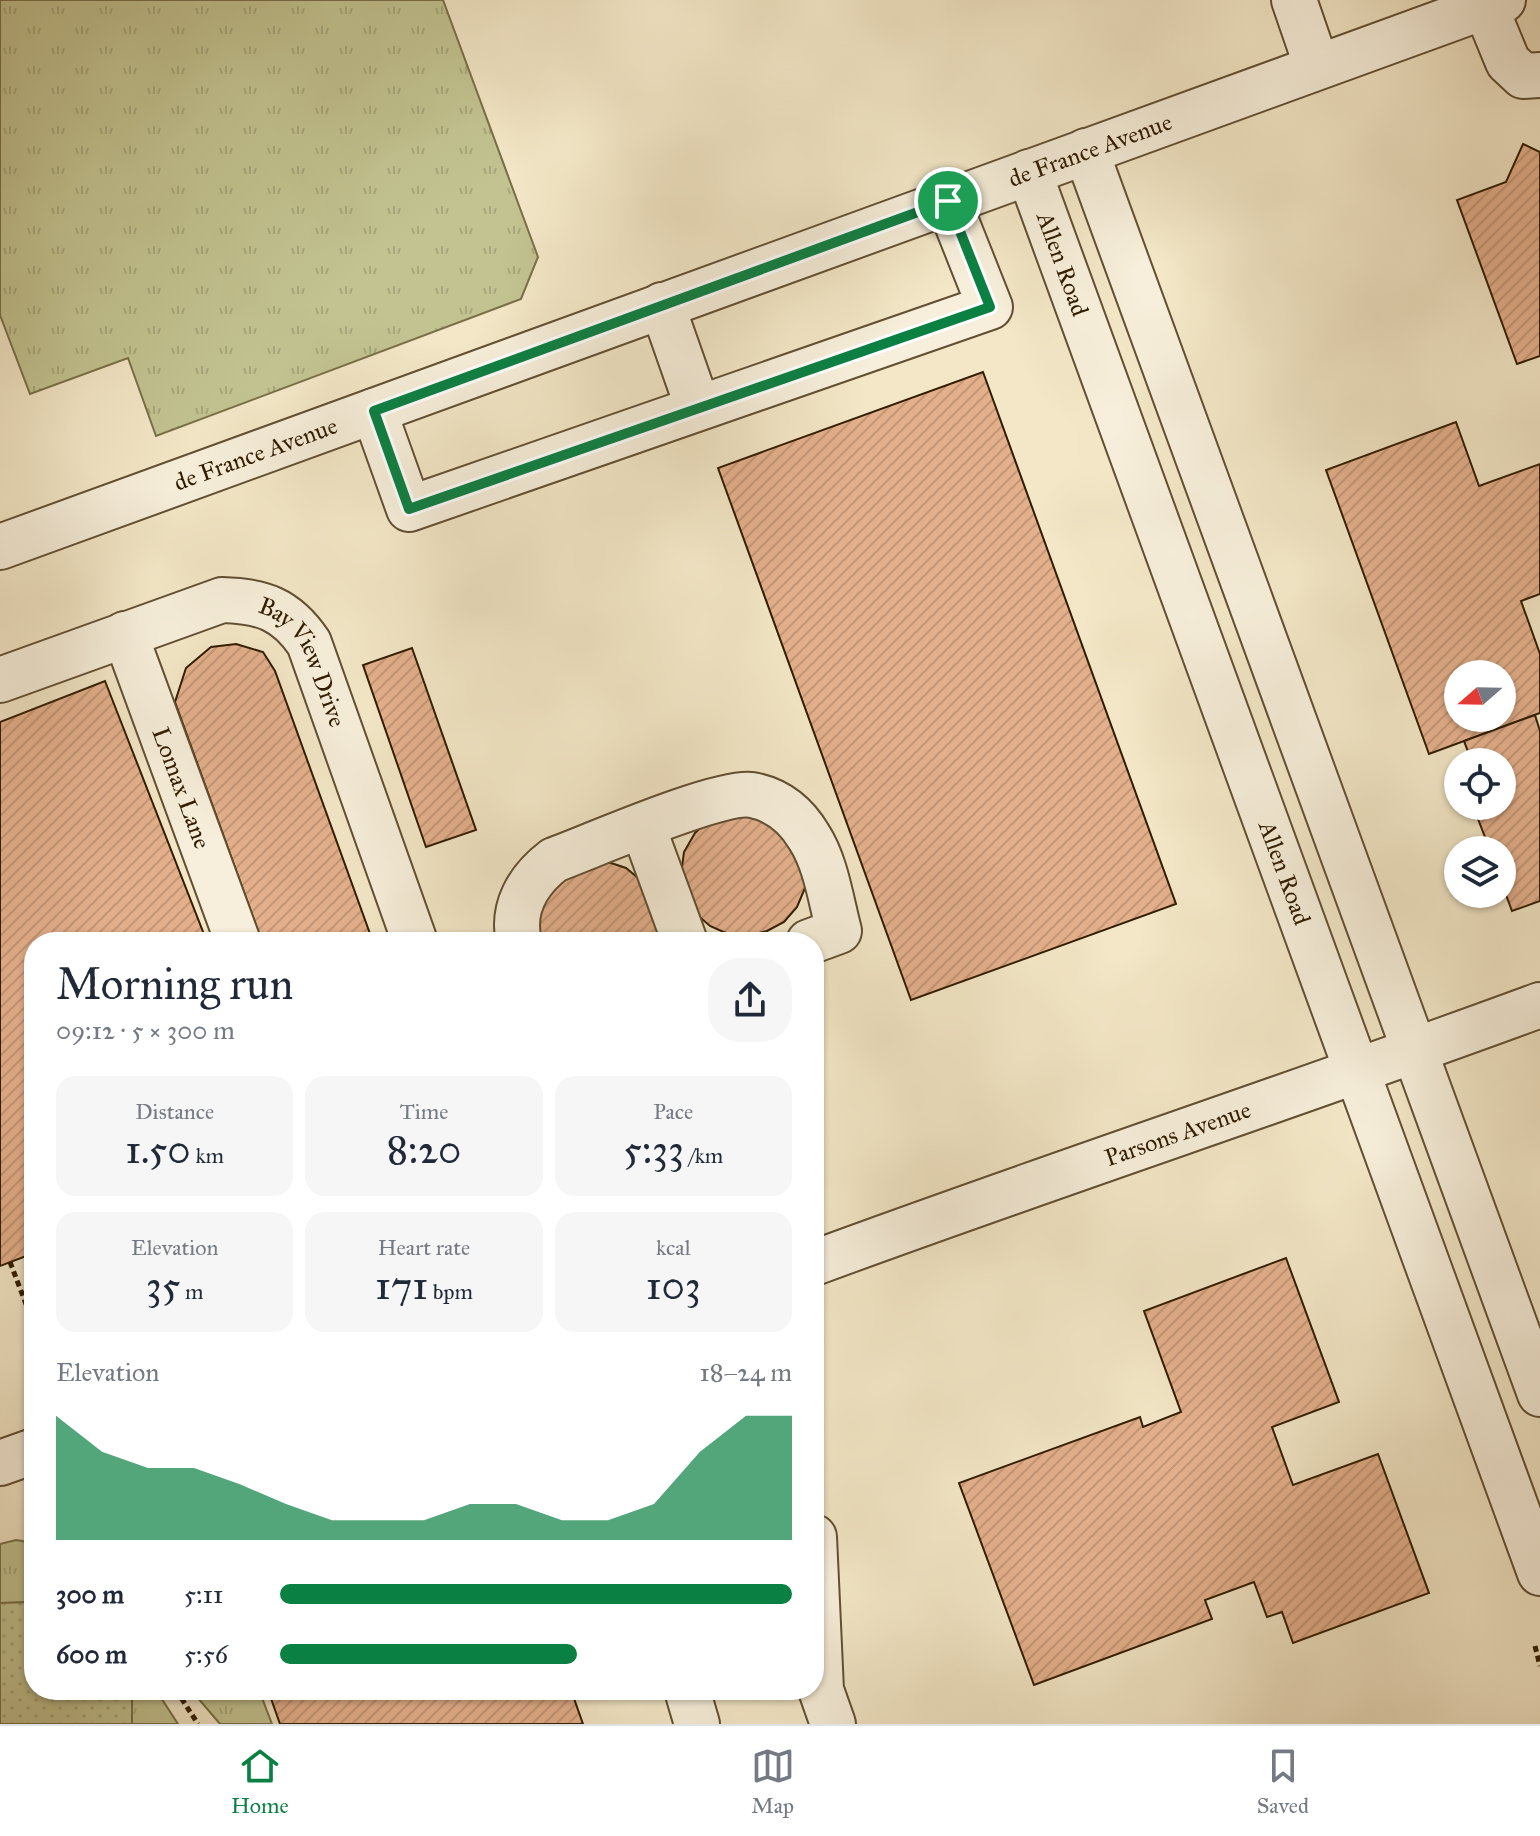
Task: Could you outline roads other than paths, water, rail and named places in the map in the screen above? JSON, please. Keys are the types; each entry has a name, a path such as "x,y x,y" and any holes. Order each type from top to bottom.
{"street":[{"path":"1294,0 1317,67"},
{"path":"1494,3 1508,62 1523,76 1540,75"},
{"name":"de France Avenue","path":"0,547 1494,3"},
{"path":"1086,151 1540,1394"},
{"name":"Allen Road","path":"1029,172 1540,1573"},
{"path":"374,411 409,509 990,307 948,201"},
{"path":"662,305 698,408"},
{"name":"Bay View Drive","path":"0,680 222,600 255,601 296,624 309,643 411,932"},
{"name":"Lomax Lane","path":"125,634 234,932"},
{"path":"518,932 517,918 523,895 536,874 554,860 717,799 749,795 771,800 793,814 811,840 839,931 824,936"},
{"path":"643,827 681,932"},
{"name":"Parsons Avenue","path":"824,1259 1540,1005"},
{"path":"0,1463 24,1455"},
{"path":"824,1698 833,1724"},
{"path":"690,1700 697,1724"}]}
